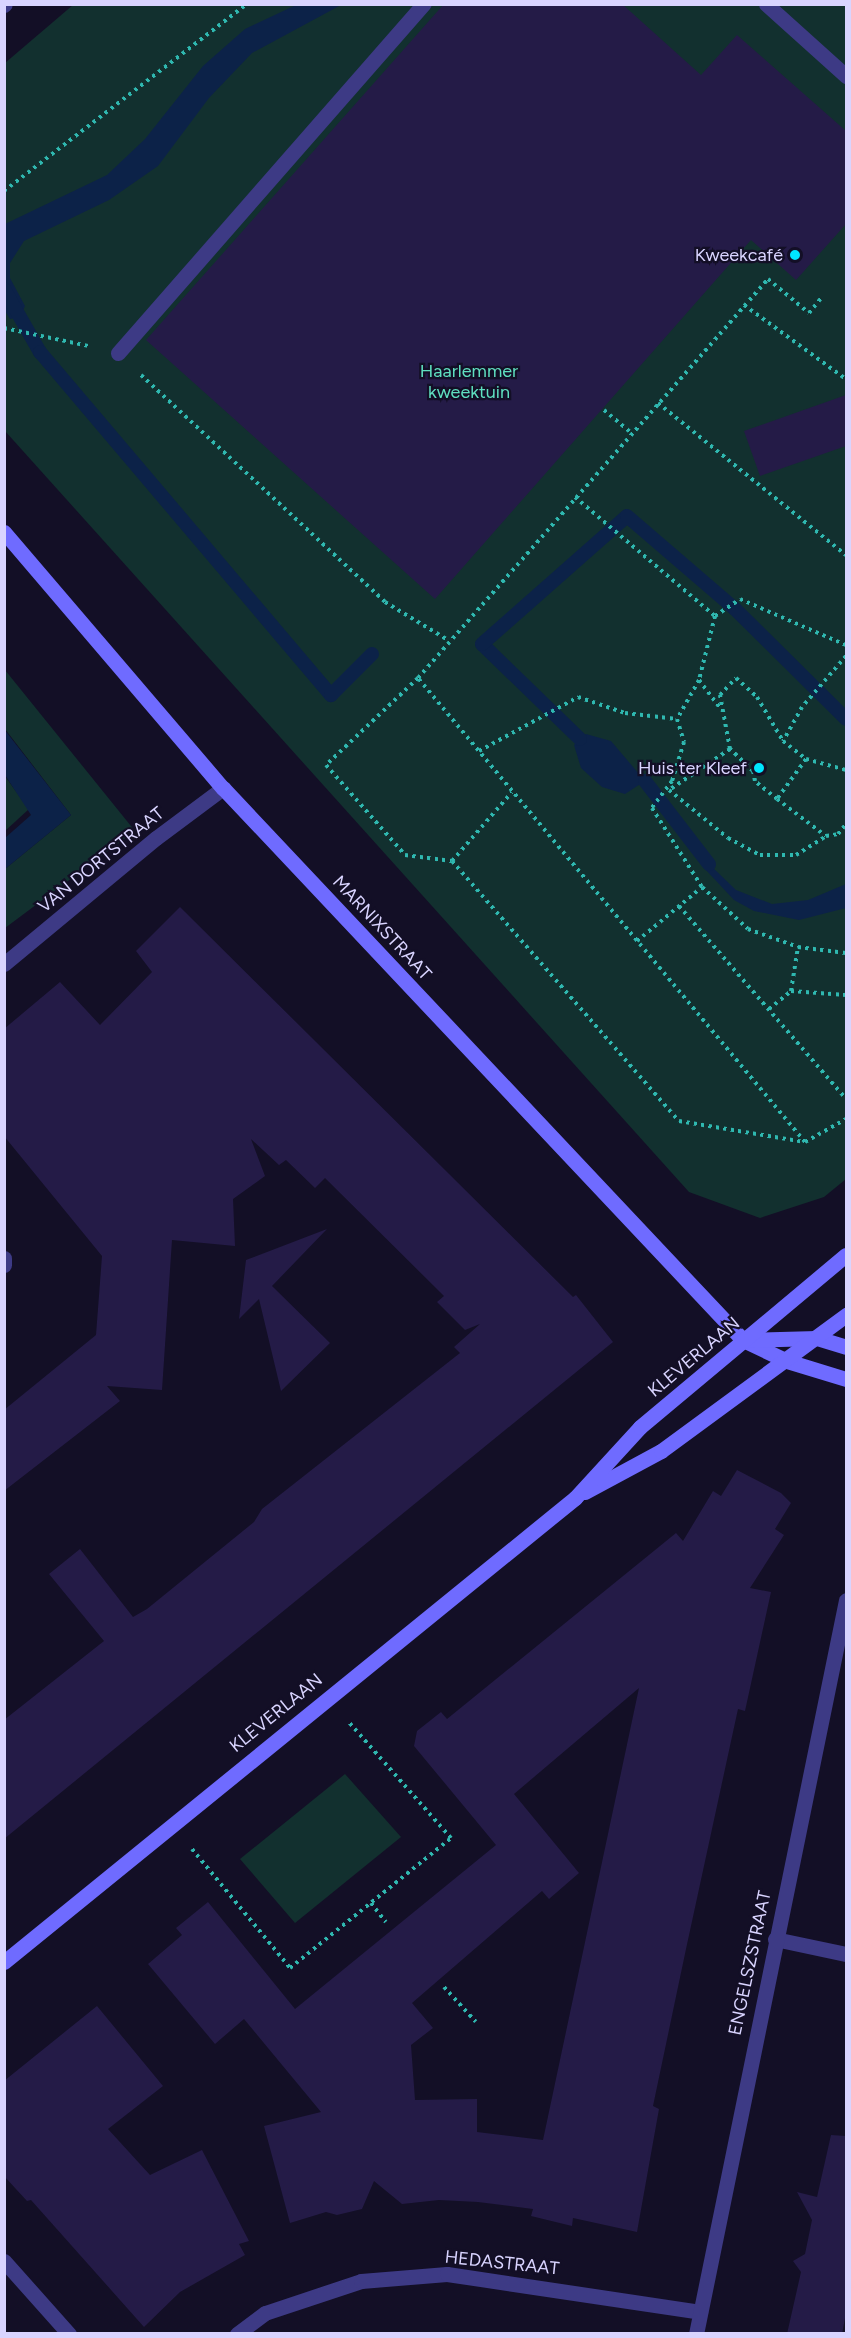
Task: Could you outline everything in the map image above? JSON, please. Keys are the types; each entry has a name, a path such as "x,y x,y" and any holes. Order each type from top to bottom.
{"main road":[{"name":"MARNIXSTRAAT","path":"4,532 223,788 743,1340"},
{"name":"KLEVERLAAN","path":"4,1962 171,1823 575,1498 640,1427 846,1255"},
{"name":"KLEVERLAAN","path":"575,1498 661,1451 787,1361 846,1315"},
{"path":"743,1340 817,1338 846,1347"},
{"path":"743,1340 787,1361 846,1379"}],"street":[{"path":"118,353 424,4"},
{"path":"765,5 846,76"},
{"name":"VAN DORTSTRAAT","path":"4,964 156,838 223,788"},
{"path":"4,1258 4,1265"},
{"name":"ENGELSZSTRAAT","path":"696,2334 846,1600"},
{"path":"775,1939 846,1954"},
{"path":"4,2261 69,2334"},
{"name":"HEDASTRAAT","path":"237,2334 265,2313 362,2281 447,2274 700,2312"}],"path":[{"path":"4,191 247,4"},
{"path":"822,297 809,313 768,279 448,640 418,678 326,765 405,855 452,861 679,1121 805,1142 846,1119"},
{"path":"744,305 846,379"},
{"path":"4,328 118,353 385,602 448,640"},
{"path":"658,403 846,555"},
{"path":"604,410 631,433"},
{"path":"575,497 714,616"},
{"path":"669,790 684,742 677,718 699,680 714,616 740,599 846,645"},
{"path":"783,741 813,694 846,656"},
{"path":"418,678 805,1142"},
{"path":"826,836 754,781 753,771 730,749 720,695 736,678 757,697 783,741 806,759 846,770"},
{"path":"699,680 723,712"},
{"path":"478,751 578,697 625,713 677,718"},
{"path":"730,749 669,790 652,808 702,887 748,929 798,947 846,953"},
{"path":"777,799 806,759"},
{"path":"669,790 728,838 760,855 796,855 826,836 838,834 846,824"},
{"path":"452,861 512,792"},
{"path":"637,941 702,887"},
{"path":"679,906 846,1099"},
{"path":"769,1009 791,991 798,947"},
{"path":"791,991 846,994"},
{"path":"171,1823 290,1968 371,1903 451,1838 327,1697"},
{"path":"371,1903 386,1922"},
{"path":"444,1987 476,2022"}],"green space":[{"name":"Haarlemmer kweektuin","path":"73,5 846,5 846,1179 824,1197 760,1218 689,1192 5,431 5,63"},
{"path":"5,670 135,831 5,928 5,869 71,815 5,729"},
{"path":"4,775 29,809 5,831 4,831"},
{"path":"345,1774 401,1837 295,1923 240,1859"}],"water":[{"path":"296,5 341,5 252,53 209,98 158,166 109,200 24,241 10,263 10,278 25,306 20,317 10,319 5,311 5,224 107,175 145,139 203,66 245,29"},
{"path":"4,729 71,815 5,869 5,838 31,815 5,775"},
{"path":"586,734 611,741 645,781 625,794 602,787 581,768 574,745"},
{"path":"709,864 736,890 772,904 808,900 846,884 846,908 799,920 754,911 734,900 705,869"}],"building":[{"path":"444,4 622,4 701,75 737,35 846,131 846,224 796,280 751,240 435,599 146,340"},
{"path":"846,395 846,446 760,476 744,431"},
{"path":"180,907 573,1297 576,1295 613,1342 4,1839 4,1720 104,1641 49,1574 80,1549 133,1617 147,1609 254,1522 262,1509 460,1353 454,1347 480,1324 465,1330 437,1302 444,1296 325,1178 315,1188 286,1160 279,1165 251,1139 265,1176 233,1199 235,1246 172,1240 162,1390 107,1386 120,1401 4,1491 4,1410 96,1335 102,1256 4,1136 4,1029 60,982 100,1025 152,972 136,951"},
{"path":"327,1229 272,1286 330,1343 281,1391 259,1299 239,1319 246,1260"},
{"path":"737,1470 781,1493 791,1503 775,1529 784,1535 750,1588 771,1592 745,1711 738,1709 653,2106 659,2109 637,2232 573,2218 572,2226 531,2216 533,2209 478,2202 439,2200 402,2204 374,2181 362,2209 337,2215 326,2212 290,2223 264,2126 321,2112 244,2019 215,2044 148,1964 182,1935 176,1928 208,1902 295,2009 496,1845 414,1746 417,1731 441,1712 447,1719 676,1533 683,1541 713,1491 721,1496","holes":["639,1688 543,2140 477,2132 477,2099 415,2100 411,2045 433,2028 412,2003 542,1891 549,1899 579,1873 514,1794"]},
{"path":"97,2006 163,2086 108,2129 150,2175 202,2150 249,2241 239,2244 245,2255 180,2292 144,2327 31,2200 27,2201 4,2176 4,2081"},
{"path":"831,2135 846,2136 846,2313 842,2334 787,2334 801,2272 793,2261 805,2254 812,2220 797,2192 817,2197"}],"waterway":[{"path":"4,289 40,352 331,695 372,654"},
{"path":"580,739 482,644 627,516 735,609 846,719"},
{"path":"645,781 709,864"}],"place":[{"name":"Kweekcafé","path":"795,255"},
{"name":"Huis ter Kleef","path":"759,768"}]}
